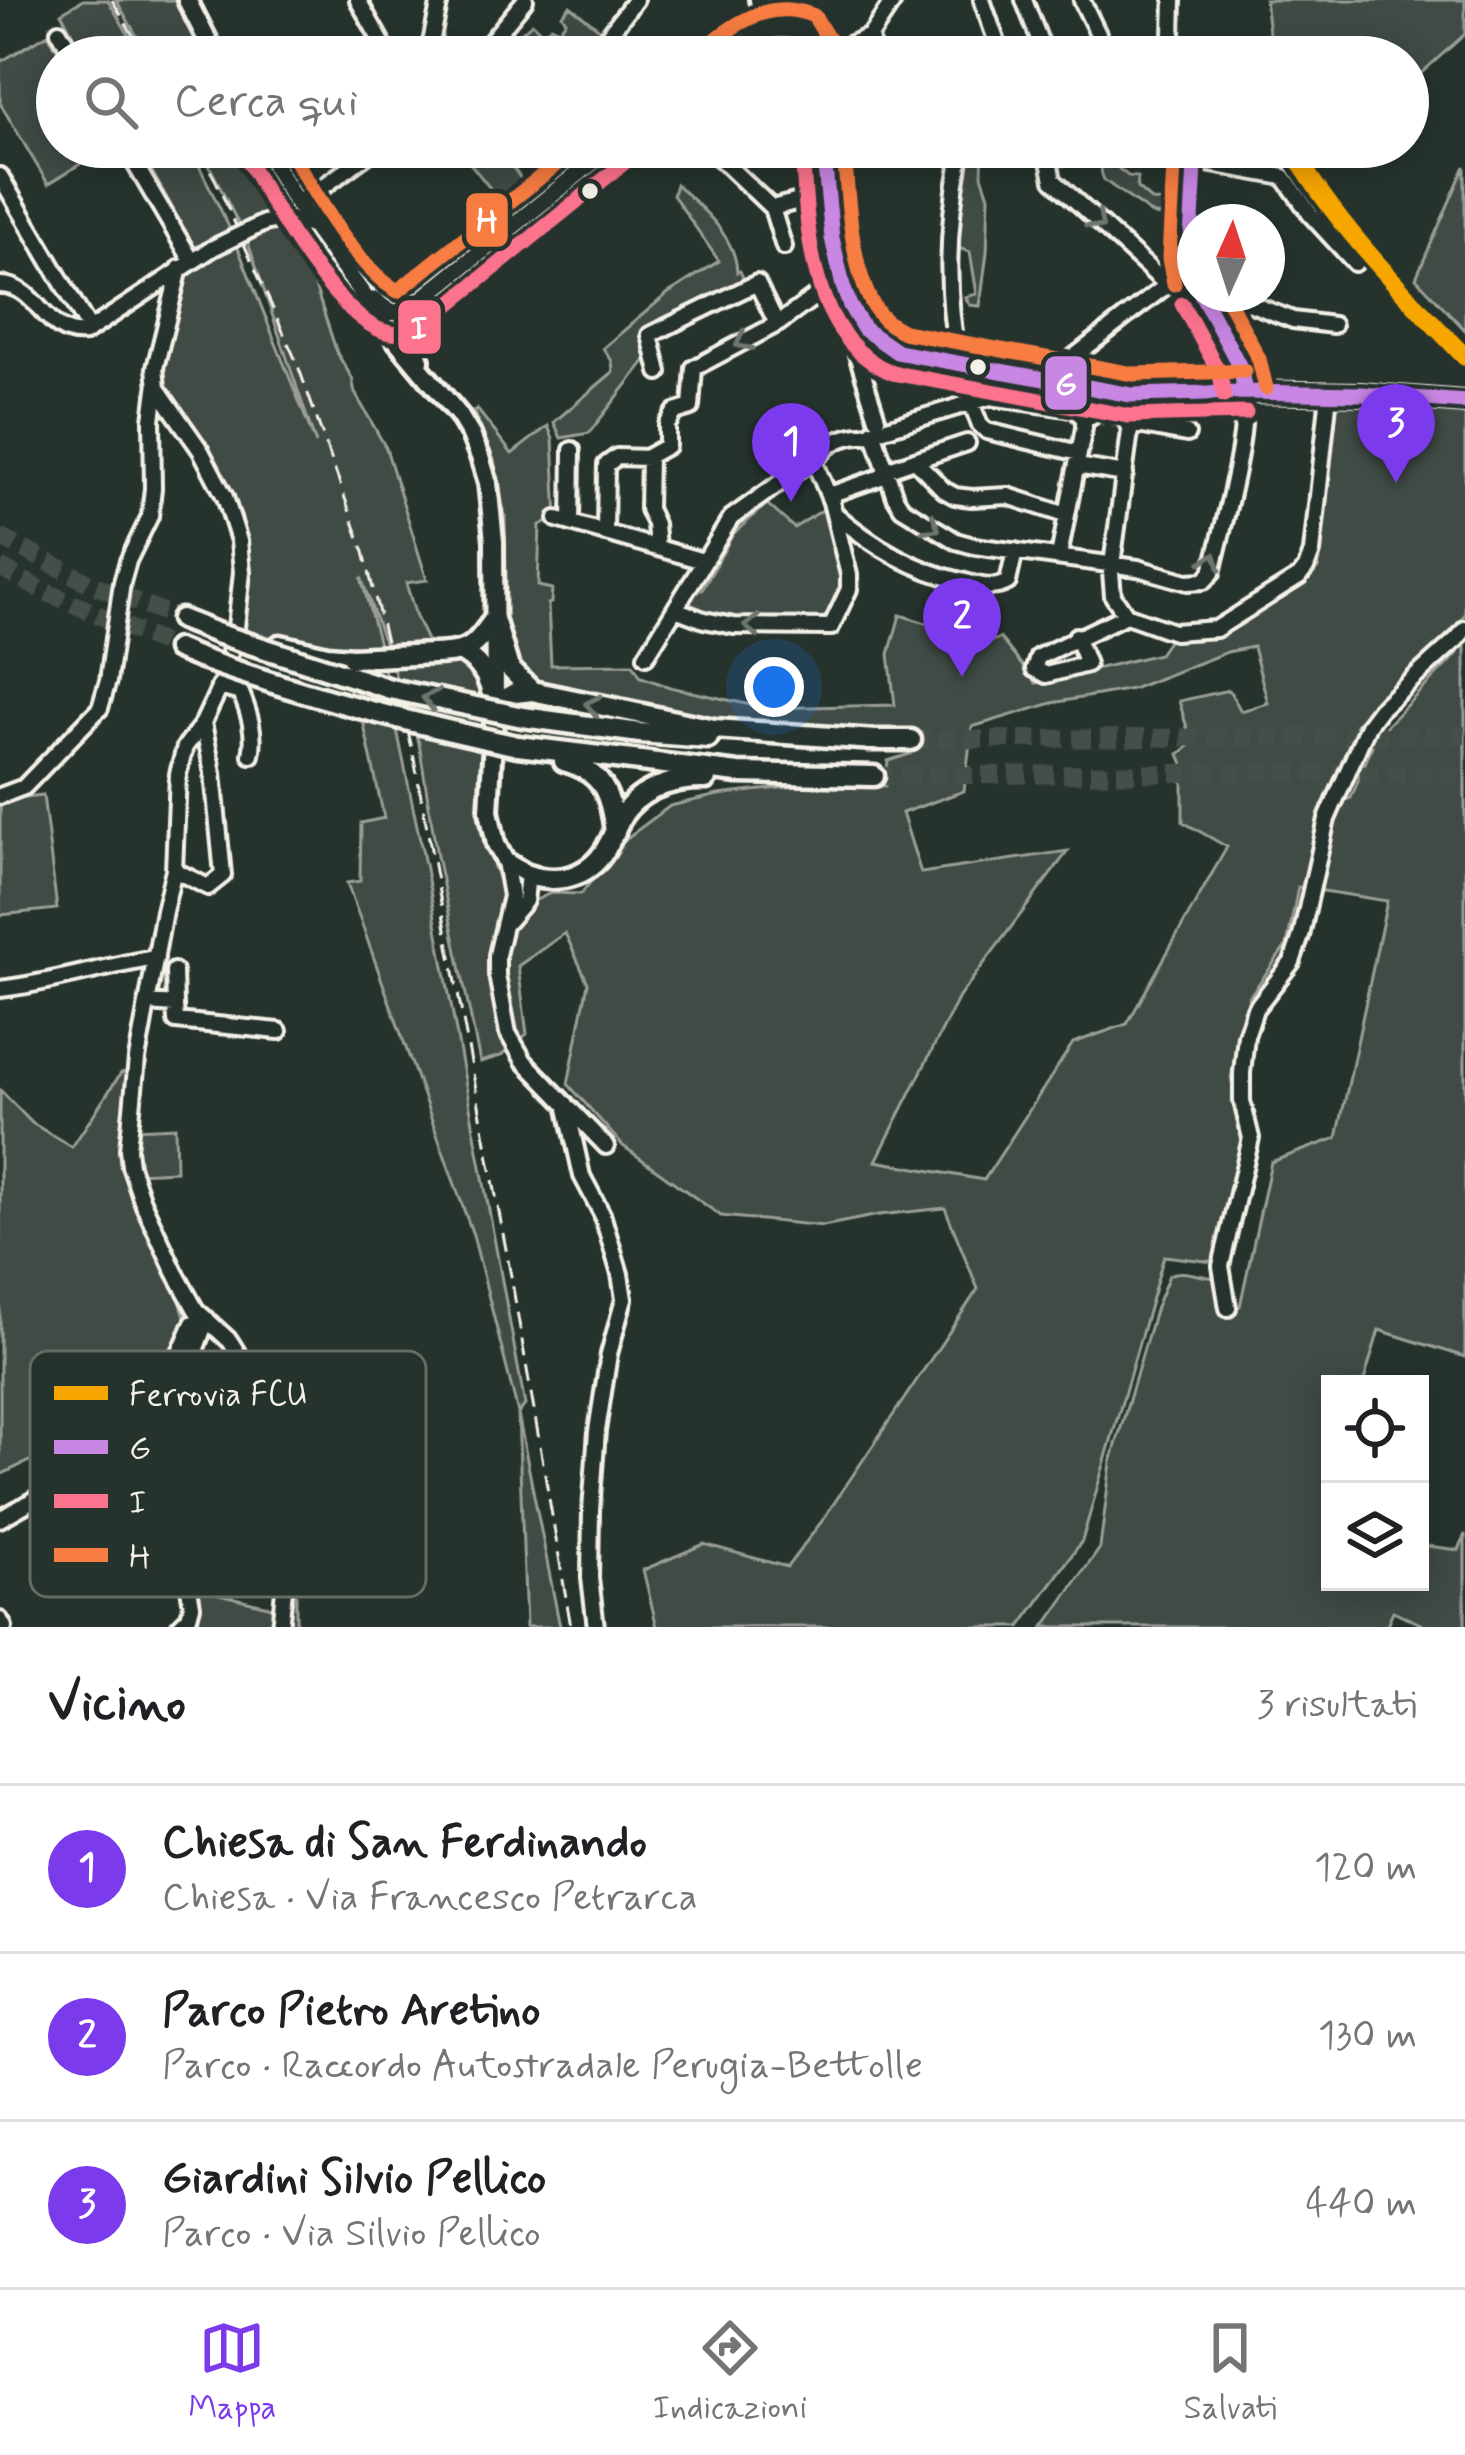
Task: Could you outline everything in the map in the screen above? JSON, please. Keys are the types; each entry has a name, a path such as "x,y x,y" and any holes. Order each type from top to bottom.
{"highway":[{"path":"463,653 494,619"},
{"path":"494,619 509,668 532,691"},
{"path":"181,620 390,689 582,727 679,737 911,740"},
{"path":"212,631 352,658 463,653 487,674 495,704 515,693 532,691 714,729 875,740"},
{"path":"177,650 296,692 583,767 596,777 610,802 614,832"},
{"path":"518,750 669,766 874,776"},
{"path":"528,875 559,880 588,869 599,860 628,808 675,781 774,782 813,776"}],"main road":[{"path":"187,0 205,36"},
{"path":"757,35 764,14 759,0"},
{"path":"781,0 803,20 812,36"},
{"path":"757,35 780,28 805,36"},
{"path":"275,168 392,335 441,392"},
{"path":"359,289 390,312 403,312 585,168"},
{"path":"824,168 842,280 860,325 897,352 1131,395 1361,394 1465,402"},
{"path":"418,303 412,340 471,435 488,483 494,541 495,704 488,811 505,861 528,875"}],"street":[{"path":"358,0 378,36"},
{"path":"432,36 440,0"},
{"path":"495,36 525,0"},
{"path":"608,36 635,0"},
{"path":"870,36 894,0"},
{"path":"982,0 995,36"},
{"path":"1024,0 1038,36"},
{"path":"1172,36 1173,0"},
{"path":"1082,1 1099,36"},
{"path":"58,31 61,36"},
{"path":"0,796 24,787 100,708 122,582 150,516 155,368 186,264 135,168"},
{"path":"296,201 310,197 349,168"},
{"path":"730,168 772,208 784,247"},
{"path":"772,208 825,184 837,168"},
{"path":"958,168 948,302 959,363"},
{"path":"1050,168 1053,180 1167,285"},
{"path":"1194,204 1195,168"},
{"path":"1249,168 1284,177 1355,263"},
{"path":"0,176 90,329"},
{"path":"268,221 281,202 279,176"},
{"path":"0,267 1,285 32,298 55,325 74,334 90,329 213,248 268,221 287,218 314,227"},
{"path":"605,533 606,465 617,457 649,458 667,446 667,425 675,412 691,407 694,368 777,324 842,280"},
{"path":"1023,400 1036,378 1177,282"},
{"path":"658,372 650,335 757,283 777,324"},
{"path":"860,325 853,342 871,428 902,508 965,544 1112,563 1187,582 1204,581 1212,573 1240,442 1245,392 1240,367 1211,312"},
{"path":"1272,312 1334,325"},
{"path":"1036,378 1040,403"},
{"path":"157,388 225,496 242,572 236,627 219,687 203,723 185,747 178,773 175,871 137,1059 128,1149 142,1201 175,1272 196,1310 236,1351"},
{"path":"1187,434 1127,423 1112,563 1113,596 1126,614 1174,632 1216,628 1299,577 1306,568 1312,553 1329,394"},
{"path":"646,656 731,518 818,455 859,440 871,428 971,402 996,396 1074,409 1088,418 1059,556"},
{"path":"971,402 977,421 987,430 1125,474"},
{"path":"832,507 835,493 967,443"},
{"path":"572,450 564,521 703,561"},
{"path":"675,609 734,626 831,627 849,589 849,575 818,455"},
{"path":"649,458 648,509 657,548"},
{"path":"915,460 956,496 1008,496 1066,515"},
{"path":"832,507 870,540 937,575 998,587 1008,582 1015,551"},
{"path":"1076,637 1126,614"},
{"path":"1228,1308 1221,1266 1251,1138 1243,1101 1246,1036 1256,1009 1292,962 1327,819 1368,725 1465,629"},
{"path":"219,687 241,694 250,714 251,754"},
{"path":"175,871 208,887 223,875 203,723"},
{"path":"505,861 518,899"},
{"path":"528,875 497,955 508,1033 524,1061 606,1146"},
{"path":"518,899 559,880"},
{"path":"0,989 44,984 155,958"},
{"path":"174,971 176,1021 279,1031"},
{"path":"148,1003 175,1005"},
{"path":"566,1104 582,1176 602,1214 624,1299 609,1354 597,1431 590,1578 596,1627"},
{"path":"181,1351 193,1323 207,1319"},
{"path":"195,1351 207,1319"},
{"path":"0,1519 30,1502"},
{"path":"179,1627 189,1617 191,1597"},
{"path":"280,1627 283,1597"}],"shaded area":[{"path":"83,0 108,0 129,36 74,36 61,13"},
{"path":"116,0 184,0 203,36 137,36"},
{"path":"1265,0 1465,0 1465,34 1429,66 1429,36 1269,36"},
{"path":"570,6 606,34 527,36 522,32 532,23 543,33 551,26 559,30 566,21 562,15"},
{"path":"36,41 36,164 0,103 0,62"},
{"path":"1465,166 1465,330 1416,278"},
{"path":"39,168 74,168 48,184"},
{"path":"150,168 200,168 230,229 195,248"},
{"path":"210,168 272,168 277,185 275,209 239,225"},
{"path":"474,168 513,168 521,179 539,183 509,212"},
{"path":"962,168 982,168 989,196 980,306 970,305 965,297 977,294 970,252 955,247 955,204"},
{"path":"1119,168 1138,177 1137,188 1152,201 1176,202 1175,220 1152,214 1105,181 1101,169"},
{"path":"676,184 724,234 745,282 648,333 653,351 589,433 561,438 554,422 613,372 603,348 667,294 719,261 673,195"},
{"path":"295,225 337,353 386,448 427,580 406,583 416,617 436,660 462,660 480,672 489,723 481,758 484,838 505,898 502,916 551,893 581,894 624,840 670,806 718,795 823,783 885,786 888,761 910,754 903,733 732,729 557,692 519,677 506,641 505,516 477,409 512,454 548,426 553,439 557,519 540,525 538,586 552,589 548,604 551,665 633,664 641,677 670,687 764,708 895,705 889,654 900,615 988,642 1000,638 1036,683 1159,654 1171,637 1196,640 1233,628 1318,569 1336,401 1465,412 1465,614 1447,640 1357,722 1326,806 1351,798 1376,736 1465,641 1465,1357 1379,1330 1366,1375 1321,1375 1321,1591 1429,1591 1429,1546 1459,1550 1465,1534 1465,1627 1427,1627 1393,1611 1386,1627 1044,1627 1100,1548 1111,1462 1169,1275 1223,1277 1228,1307 1240,1306 1271,1162 1337,1138 1387,901 1298,887 1287,945 1249,997 1231,1078 1243,1135 1214,1262 1164,1256 1082,1541 1020,1627 657,1627 643,1570 704,1544 787,1567 978,1289 945,1208 823,1226 721,1216 623,1146 568,1084 588,983 565,933 518,966 527,1034 501,1056 480,1062 419,743 361,577 426,869 525,1405 518,1414 473,1235 347,883 360,881 361,823 384,818 348,651 286,642 236,627 242,572 225,497 164,402 155,368 180,268 234,238 316,444 247,240 272,226","holes":["1253,647 1268,703 1241,711 1229,690 1179,701 1192,744 1179,754 1183,822 1227,847 1127,1024 1073,1043 984,1180 876,1161 959,997 1068,851 921,873 902,813 964,791 972,727 1052,703 1132,689 1227,652"]},
{"path":"767,504 794,528 824,509 842,578 828,621 736,620 684,605 693,586 702,590 733,534"},
{"path":"43,795 57,909 0,915 0,800"},
{"path":"131,1070 122,1155 187,1324 169,1351 30,1351 30,1461 0,1475 0,1090 32,1123 72,1147 121,1073"},
{"path":"175,1127 176,1171 136,1173 134,1129"},
{"path":"518,1414 560,1627 526,1627"},
{"path":"191,1597 231,1597 276,1608 277,1597 296,1597 296,1627 201,1627"}],"tunnel":[{"path":"1091,417 1122,422"},
{"path":"0,537 91,584 181,619"},
{"path":"0,567 177,649"},
{"path":"911,740 1465,735"},
{"path":"874,776 1278,772 1465,776"}],"railway":[{"path":"112,0 133,36"},
{"path":"209,168 297,363 364,552 412,748 571,1627"}],"rail line":[{"name":"FCU","path":"1304,168 1394,283 1465,357"}],"transit line":[{"name":"H","path":"721,36 749,18 787,10 814,16 826,36"},
{"name":"I","path":"252,168 326,283 367,322 398,334 430,320 618,168"},
{"name":"H","path":"300,168 351,247 398,291 552,168"},
{"name":"I","path":"803,168 811,245 828,308 865,357 893,373 1129,416 1246,413"},
{"name":"G","path":"825,168 832,238 850,306 864,329 897,352 1131,395 1361,394 1465,402"},
{"name":"H","path":"846,168 852,235 863,281 880,315 894,327 1133,374 1244,371"},
{"name":"H","path":"1174,168 1169,258 1174,284"},
{"name":"G","path":"1193,204 1195,168"},
{"name":"I","path":"1186,312 1220,374 1224,396"},
{"name":"G","path":"1211,312 1240,367 1245,392"},
{"name":"H","path":"1234,312 1259,359 1266,388"}],"place":[{"name":"Giardini Silvio Pellico","path":"1396,483"},
{"name":"Chiesa di San Ferdinando","path":"791,502"},
{"name":"Parco Pietro Aretino","path":"962,677"}]}
